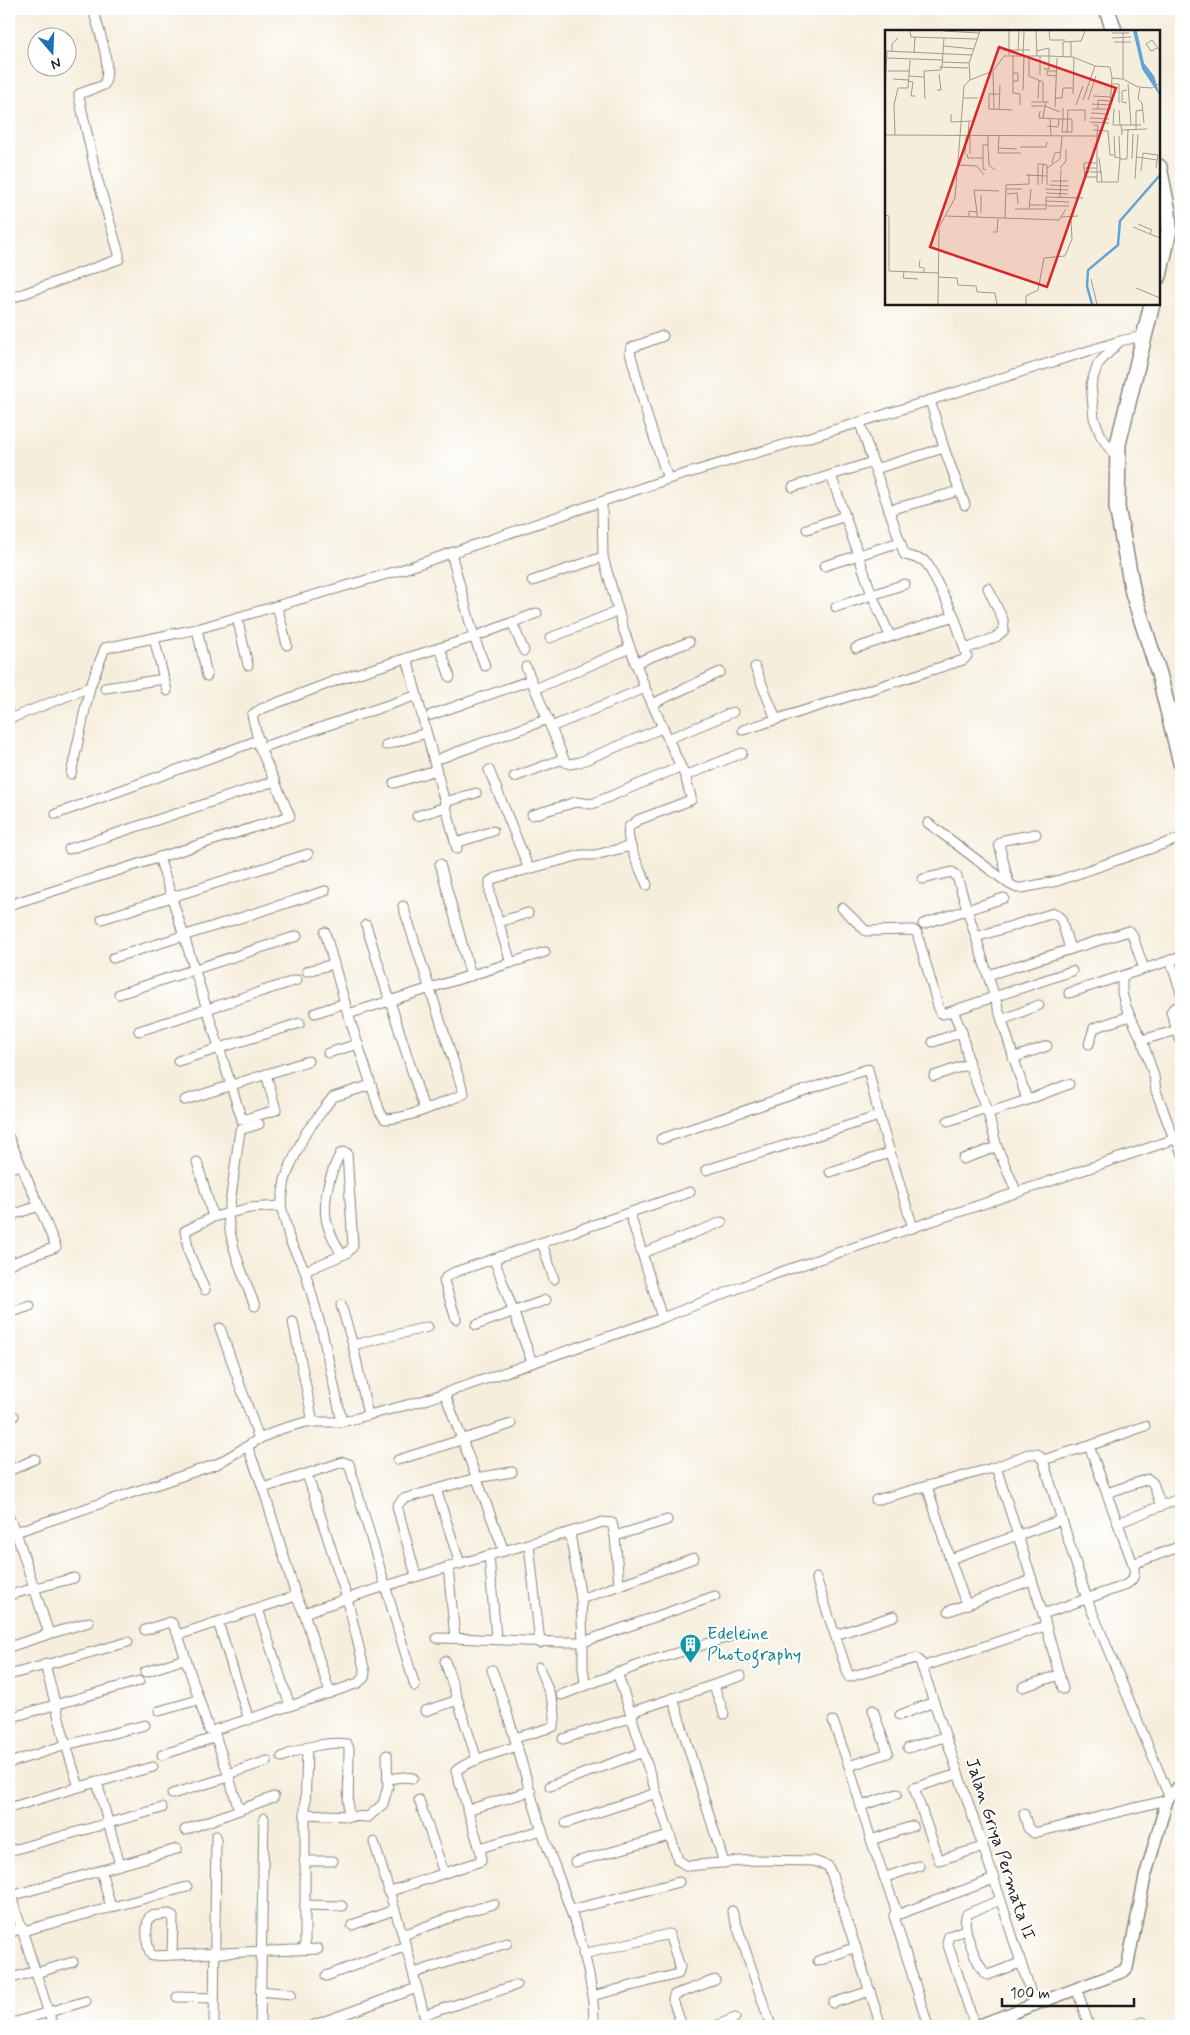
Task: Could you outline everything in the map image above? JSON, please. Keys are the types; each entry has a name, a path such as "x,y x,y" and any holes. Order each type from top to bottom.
{"main road":[{"path":"1107,9 1114,30"},
{"path":"1160,171 1168,212 1169,230 1160,271"},
{"path":"1152,305 1118,444 1116,458 1117,507 1131,583 1159,674 1181,763"}],"street":[{"path":"9,299 119,259 96,174 79,97 79,94 104,85 106,80 105,56 92,9"},
{"path":"663,336 642,342 631,348 630,352 648,418 668,479"},
{"path":"71,774 90,687 105,648 197,629 401,570 668,479 860,423 1120,341 1143,336"},
{"path":"1116,458 1101,436 1094,418 1092,384 1098,364 1120,341"},
{"path":"930,400 944,448 965,505"},
{"path":"743,730 963,660 967,656 954,616 928,565 923,560 905,555 860,423"},
{"path":"793,487 831,475 944,448"},
{"path":"831,475 872,595 890,636"},
{"path":"889,510 959,491"},
{"path":"602,502 603,556 618,611 635,663 684,776 691,800 632,823 629,827 627,832 631,846 647,885"},
{"path":"807,529 845,516"},
{"path":"824,566 900,542"},
{"path":"451,553 474,637 485,666"},
{"path":"532,581 603,556"},
{"path":"836,607 905,584"},
{"path":"966,649 996,637 1004,630 1003,620 988,588"},
{"path":"277,606 287,645"},
{"path":"550,638 618,611"},
{"path":"9,905 290,816 259,744 252,715 261,709 340,679 474,637 537,613"},
{"path":"856,648 954,616"},
{"path":"237,617 248,665"},
{"path":"512,622 524,651"},
{"path":"197,629 207,676"},
{"path":"154,638 167,691"},
{"path":"635,663 689,642"},
{"path":"440,648 450,677"},
{"path":"535,689 630,648"},
{"path":"407,658 415,696 456,846 492,831"},
{"path":"526,667 563,759 570,764 580,762 662,728"},
{"path":"755,667 776,719"},
{"path":"652,704 720,672"},
{"path":"105,688 164,679"},
{"path":"431,715 531,680"},
{"path":"9,719 90,687"},
{"path":"441,758 549,723 645,688"},
{"path":"56,814 259,744 415,696"},
{"path":"668,739 733,712"},
{"path":"386,745 426,733"},
{"path":"684,776 742,753"},
{"path":"514,777 563,759"},
{"path":"532,815 576,802 592,804 680,767"},
{"path":"394,783 436,770"},
{"path":"489,770 529,869"},
{"path":"69,849 275,781"},
{"path":"417,816 476,793"},
{"path":"928,823 1017,888 1057,881 1181,838"},
{"path":"1009,884 999,844 1004,840 1036,834"},
{"path":"511,963 490,894 490,881 495,878 582,855 595,855 631,846"},
{"path":"102,919 308,854"},
{"path":"159,857 242,1120 276,1110 266,1074"},
{"path":"440,864 471,976"},
{"path":"923,879 946,872 955,873 1027,1100"},
{"path":"113,958 325,891"},
{"path":"923,924 1004,898"},
{"path":"325,932 348,1014 380,1112 385,1119 392,1119 424,1109 464,1094 403,906"},
{"path":"842,908 866,932 912,930 917,933 940,1013 943,1014 1072,970"},
{"path":"499,922 528,913"},
{"path":"976,937 1054,913 1061,918 1070,949"},
{"path":"366,925 424,1109"},
{"path":"988,975 1129,931 1132,934 1144,969"},
{"path":"119,994 298,936"},
{"path":"348,1014 545,952"},
{"path":"1069,993 1181,957"},
{"path":"1170,960 1181,992"},
{"path":"307,971 334,964"},
{"path":"1122,977 1122,993 1130,1016 1142,1040 1154,1076 1156,1091 1177,1138 1181,1152"},
{"path":"139,1031 297,980"},
{"path":"315,1012 345,1003"},
{"path":"1002,1020 1039,1005"},
{"path":"1181,1005 1172,1010 1181,1042"},
{"path":"953,1011 962,1032 969,1064 987,1110 997,1147 1016,1193"},
{"path":"1088,1044 1094,1028 1130,1016"},
{"path":"178,1061 300,1023"},
{"path":"1142,1040 1179,1030"},
{"path":"934,1042 962,1032"},
{"path":"328,1053 358,1044"},
{"path":"1013,1058 1047,1046"},
{"path":"185,1100 308,1061"},
{"path":"934,1076 969,1064"},
{"path":"661,1138 868,1069 879,1116 913,1228"},
{"path":"948,1121 1027,1100 1069,1084"},
{"path":"342,1422 322,1331 305,1271 290,1241 281,1206 285,1180 305,1134 333,1097 371,1085"},
{"path":"706,1170 879,1116"},
{"path":"255,1306 239,1266 227,1214 240,1130 259,1124"},
{"path":"9,1138 19,1165 56,1247 9,1264"},
{"path":"16,1532 202,1470 248,1448 259,1439 281,1429 313,1422 342,1422 445,1394 662,1318 769,1276 1177,1138"},
{"path":"963,1159 997,1147"},
{"path":"305,1271 350,1251 353,1246 348,1153 344,1152 340,1154 330,1174 326,1194 326,1219 341,1254"},
{"path":"830,1172 890,1153"},
{"path":"197,1162 213,1217"},
{"path":"9,1169 19,1165"},
{"path":"456,1319 444,1281 446,1276 690,1192"},
{"path":"9,1216 39,1206"},
{"path":"205,1290 189,1252 186,1231 213,1217 250,1208 281,1206"},
{"path":"630,1214 662,1318"},
{"path":"643,1253 722,1222"},
{"path":"542,1243 554,1279"},
{"path":"494,1259 532,1362"},
{"path":"476,1325 546,1300"},
{"path":"341,1305 353,1344 368,1415"},
{"path":"9,1313 30,1306"},
{"path":"293,1322 313,1422"},
{"path":"353,1344 428,1327"},
{"path":"220,1328 259,1439"},
{"path":"445,1394 504,1551"},
{"path":"398,1460 461,1438 511,1424"},
{"path":"1043,1460 1146,1426"},
{"path":"1043,1614 1130,1582 1135,1575 1133,1564 1089,1446"},
{"path":"248,1448 263,1488 296,1596 304,1613 330,1693"},
{"path":"876,1500 996,1467 1028,1454 1037,1454 1043,1460 1087,1599 1168,1798"},
{"path":"9,1471 35,1459"},
{"path":"263,1488 343,1462 349,1464 415,1686"},
{"path":"996,1467 1043,1614 1064,1690"},
{"path":"416,1576 397,1506 403,1499 476,1478 512,1472"},
{"path":"162,1755 249,1720 358,1683 364,1678 365,1672 347,1598 307,1474"},
{"path":"1107,1494 1148,1479 1153,1483 1161,1506"},
{"path":"927,1486 966,1604"},
{"path":"436,1489 460,1564"},
{"path":"1118,1523 1181,1498"},
{"path":"9,1518 16,1532 49,1634"},
{"path":"615,1536 667,1520"},
{"path":"950,1559 1016,1534 1061,1520"},
{"path":"304,1613 416,1576 529,1545 603,1522 612,1523 615,1536 619,1585"},
{"path":"570,1533 581,1599 583,1667 585,1683 588,1684"},
{"path":"529,1545 540,1643"},
{"path":"1133,1564 1181,1546"},
{"path":"489,1556 496,1638"},
{"path":"581,1599 694,1558"},
{"path":"448,1568 455,1638"},
{"path":"9,1595 74,1578"},
{"path":"816,1578 849,1677 916,1658 918,1658 922,1667 1045,1626"},
{"path":"949,1611 1031,1580"},
{"path":"178,1635 296,1596"},
{"path":"437,1638 496,1638 540,1643 583,1642 715,1596"},
{"path":"258,1609 290,1706"},
{"path":"835,1635 894,1616"},
{"path":"9,1647 88,1622"},
{"path":"218,1622 249,1720"},
{"path":"145,1630 172,1623 178,1635 184,1660 209,1730 215,1735 239,1810"},
{"path":"561,1695 617,1672 729,1637"},
{"path":"9,1675 128,1642"},
{"path":"145,1672 184,1660"},
{"path":"445,1661 477,1760"},
{"path":"46,1664 66,1745 79,1786"},
{"path":"388,1892 481,1861 480,1848 456,1770 553,1727 556,1722 553,1705 539,1667"},
{"name":"Jalan Griya Permata II","path":"922,1667 1035,2006"},
{"path":"492,1670 542,1830 571,1910 594,2005 594,2026"},
{"path":"617,1672 678,1860 692,1866 750,1860 814,1861 828,1866 881,2026"},
{"path":"1023,1688 1059,1675"},
{"path":"563,1739 674,1698 741,1676"},
{"path":"9,1718 139,1682"},
{"path":"714,1686 724,1714"},
{"path":"674,1698 724,1863"},
{"path":"159,1711 198,1700"},
{"path":"425,1711 458,1700"},
{"path":"900,1715 934,1702"},
{"path":"849,1766 889,1752 873,1710"},
{"path":"833,1721 849,1766 871,1840 886,1877 896,1910 894,1916 928,2026"},
{"path":"9,1763 66,1745 145,1725"},
{"path":"908,1748 946,1737"},
{"path":"282,1757 307,1747 336,1742 347,1744 350,1748 348,1817"},
{"path":"305,1949 304,1814 307,1747"},
{"path":"550,1786 643,1752"},
{"path":"304,1814 368,1817 384,1804 388,1786 387,1755"},
{"path":"172,1794 267,1761"},
{"path":"9,1808 79,1786 153,1767"},
{"path":"958,1774 914,1788 939,1860 983,1846"},
{"path":"388,1779 413,1778"},
{"path":"97,1782 120,1865"},
{"path":"965,1930 949,1936 947,1942 976,2026 1122,1973 1127,1968 1145,1877 1168,1798 1181,1784"},
{"path":"467,1810 531,1791"},
{"path":"566,1823 656,1793"},
{"path":"861,1806 897,1794"},
{"path":"185,1830 274,1797"},
{"path":"1024,1814 1028,1828 1034,1833 1168,1798"},
{"path":"419,1800 444,1873"},
{"path":"9,1851 162,1808"},
{"path":"260,2026 264,1818"},
{"path":"871,1840 913,1826"},
{"path":"480,1848 542,1830"},
{"path":"214,2026 216,1836"},
{"path":"574,1862 670,1836"},
{"path":"374,1842 388,1892 403,1935 428,2026"},
{"path":"52,2026 10,1893 177,1849"},
{"path":"304,1861 333,1861"},
{"path":"886,1877 919,1866"},
{"path":"100,1870 111,1908"},
{"path":"894,1916 994,1879"},
{"path":"571,1910 679,1882"},
{"path":"9,1933 187,1887"},
{"path":"1000,1900 967,1914 965,1930 985,1974 988,1975 1020,1963"},
{"path":"403,1935 465,1912 494,1904"},
{"path":"305,1905 342,1906"},
{"path":"352,1926 394,1910"},
{"path":"732,1912 771,2026"},
{"path":"172,1955 173,1917 169,1914 150,1916 147,1920 149,1954 152,1956 318,1949"},
{"path":"582,1954 669,1934 680,1967 678,1974 592,1996"},
{"path":"414,1973 507,1943"},
{"path":"326,1976 406,1946"},
{"path":"818,1961 856,1947"},
{"path":"9,1980 73,1962"},
{"path":"682,2026 673,2000 674,1995 715,1980"},
{"path":"424,2015 516,1984"},
{"path":"314,2025 417,1988"},
{"path":"1077,1990 1089,2026"},
{"path":"260,1991 291,1994"},
{"path":"833,2003 870,1991"},
{"path":"176,1997 214,1998"},
{"path":"9,2024 86,2001"},
{"path":"716,2026 735,2018"},
{"path":"1133,2026 1143,2022"}],"place":[{"name":"Edeleine Photography","path":"691,1663"}]}
